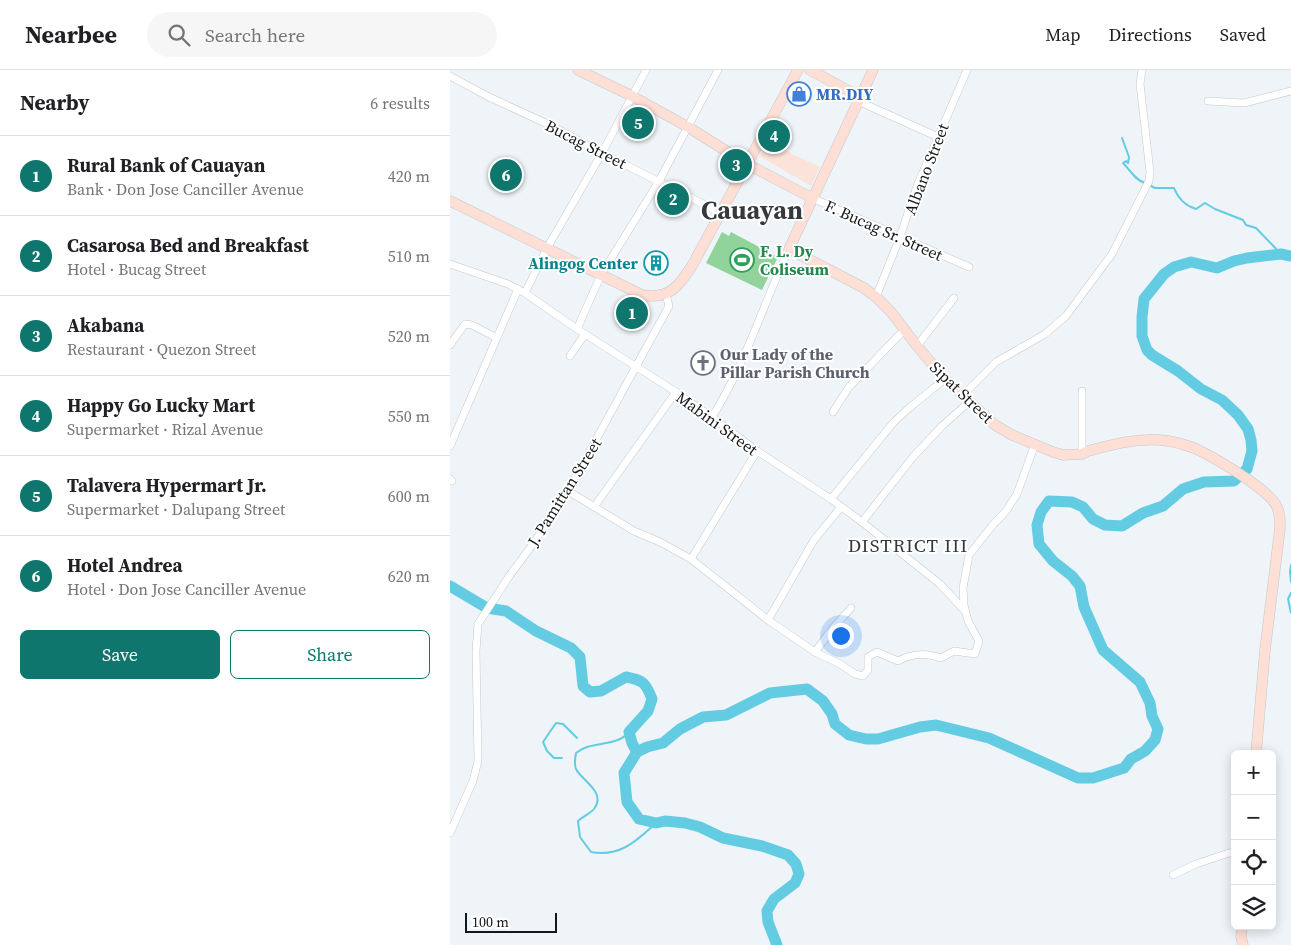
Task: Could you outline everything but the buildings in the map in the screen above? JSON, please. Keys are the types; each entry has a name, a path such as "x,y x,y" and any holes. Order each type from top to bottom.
{"street":[{"name":"F. Bucag Sr. Street","path":"578,70 632,96 688,127 747,164 812,198 969,267"},
{"path":"450,446 497,338 521,291 602,153 646,70"},
{"path":"577,329 601,275 659,181 718,70"},
{"path":"450,201 642,294 659,296 666,294 676,289 684,280 798,70"},
{"path":"810,70 859,99 938,137"},
{"path":"712,417 741,362 772,286 873,70"},
{"name":"Albano Street","path":"876,296 918,186 966,70"},
{"path":"862,522 913,457 996,362 1045,334 1066,316 1112,254 1149,181 1150,172 1140,84 1142,70"},
{"name":"Bucag Street","path":"450,76 721,213"},
{"path":"1208,101 1244,103 1291,91"},
{"name":"Sipat Street","path":"789,249 876,296 945,379 995,425 1012,435 1044,449 1063,454 1082,454 1130,441 1160,440 1194,449 1223,465 1252,483 1275,504 1280,521 1265,650 1256,750"},
{"name":"Mabini Street","path":"450,264 521,291 676,392 757,452 841,506 940,584 966,611"},
{"name":"J. Pamittan Street","path":"450,833 473,781 478,761 478,624 568,491 668,306 666,294"},
{"path":"917,346 954,298"},
{"path":"450,345 463,326 468,324 497,338"},
{"path":"833,412 849,387 904,330"},
{"path":"570,356 585,334"},
{"path":"831,499 893,423 945,379"},
{"path":"1082,391 1082,454"},
{"path":"594,507 676,392"},
{"path":"568,491 634,532 660,542 691,559 768,620 816,652 855,674 863,676 868,670 868,657 877,652 898,661 908,656 926,653 941,658 954,651 975,654 979,640 968,621 963,588 969,555 1006,511 1017,494 1035,444"},
{"path":"691,559 757,452"},
{"path":"768,620 814,540 841,506"},
{"path":"816,652 833,628 851,608"},
{"path":"1173,875 1196,864 1231,852"},
{"path":"1242,930 1243,945"}],"shaded area":[{"path":"769,140 792,154 820,167 811,186 759,156"}],"green space":[{"name":"F. L. Dy Coliseum","path":"722,232 729,236 731,232 778,257 762,290 706,263"}],"waterway":[{"path":"1122,138 1129,157 1128,163 1126,161 1123,163 1135,177 1145,183"},
{"path":"1149,185 1155,188 1174,188 1183,201 1192,208 1196,209 1205,203 1243,220 1246,225 1256,228 1281,254"},
{"path":"777,945 768,922 767,911 774,899 795,883 799,874 796,864 788,855 762,846 723,838 700,827 685,823 665,821 656,823 639,819 627,802 624,773 637,752 663,743 680,729 703,717 726,715 770,693 807,689 823,701 832,714 835,724 849,735 866,739 878,739 920,727 936,725 989,738 1078,778 1093,778 1124,768 1131,759 1145,751 1155,740 1158,729 1152,716 1150,703 1140,682 1103,650 1084,607 1080,586 1072,576 1053,561 1039,544 1037,525 1041,512 1049,501 1072,502 1083,507 1093,519 1105,525 1122,526 1143,513 1163,506 1183,489 1204,482 1234,481 1247,469 1252,451 1251,440 1248,429 1238,415 1222,400 1201,389 1147,350 1142,336 1144,299 1164,274 1174,267 1191,262 1217,268 1247,258 1281,254 1291,256"},
{"path":"1291,565 1291,582"},
{"path":"450,586 487,608 506,611 536,631 571,648 580,657 583,686 590,692 601,691 626,677 643,683 652,699 648,711 629,732 637,752"},
{"path":"1291,593 1288,599 1291,613"},
{"path":"562,758 554,758 547,751 543,742 556,723 563,724 577,738"},
{"path":"629,732 617,740 589,746 576,753 576,769 592,787 597,797 594,809 578,821 580,837 591,852 611,852 619,850 635,841 656,823"}],"place":[{"name":"MR.DIY","path":"799,94"},
{"name":"Talavera Hypermart Jr.","path":"638,123"},
{"name":"Happy Go Lucky Mart","path":"774,136"},
{"name":"Akabana","path":"736,165"},
{"name":"Hotel Andrea","path":"506,175"},
{"name":"Casarosa Bed and Breakfast","path":"673,199"},
{"name":"F. L. Dy Coliseum","path":"742,260"},
{"name":"Alingog Center","path":"656,263"},
{"name":"Rural Bank of Cauayan","path":"632,313"},
{"name":"Our Lady of the Pillar Parish Church","path":"703,363"}],"district":[{"name":"Cauayan","path":"752,210"},
{"name":"DISTRICT III","path":"908,545"}]}
